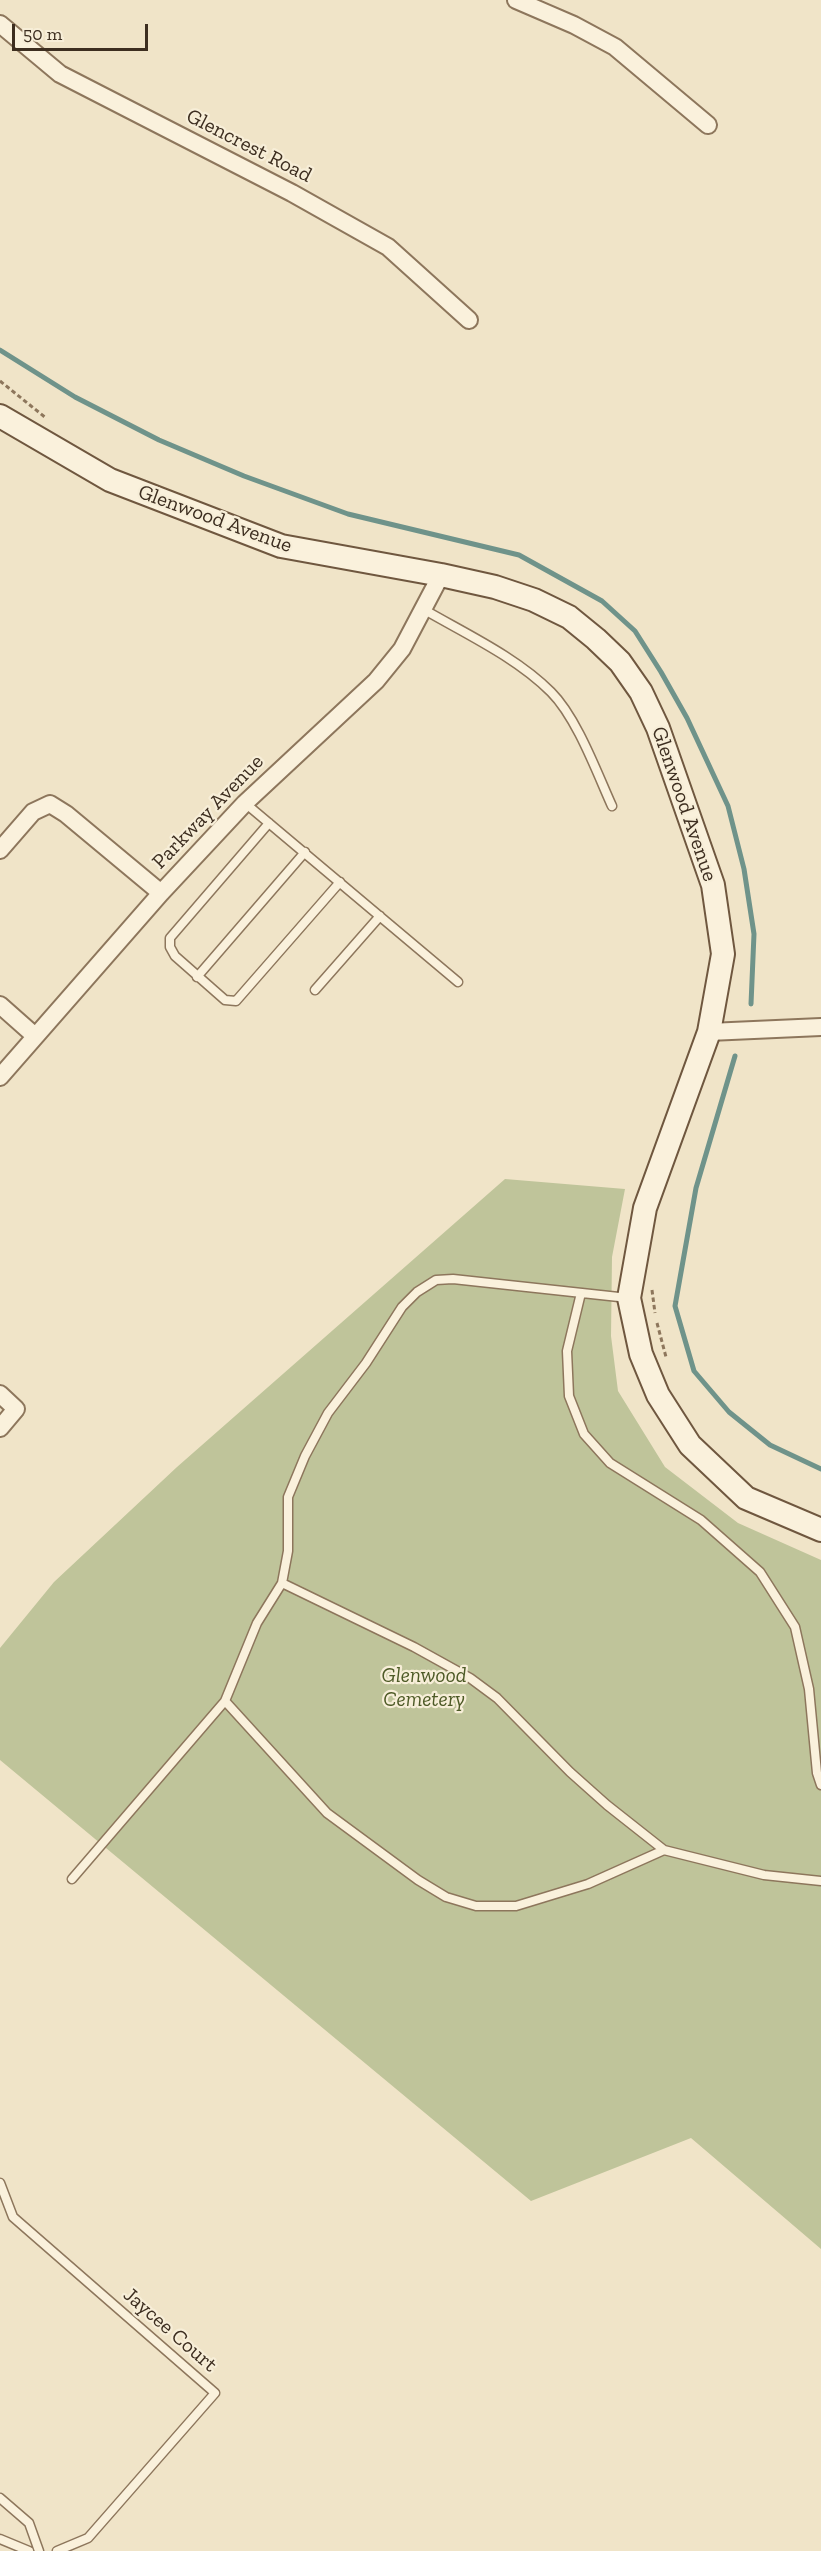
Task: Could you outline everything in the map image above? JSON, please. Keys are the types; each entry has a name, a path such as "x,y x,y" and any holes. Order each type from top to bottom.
{"street":[{"path":"516,0 574,25 615,47 708,125"},
{"name":"Glencrest Road","path":"0,24 60,74 292,193 388,248 469,320"},
{"name":"Glenwood Avenue","path":"0,416 110,480 281,546 441,575 495,587 534,600 569,617 620,662 641,692 658,728 713,885 723,954 709,1032 645,1208 629,1298 641,1354 658,1395 690,1445 746,1498 821,1530"},
{"name":"Parkway Avenue","path":"0,1077 161,893 245,803 376,681 402,649 441,575"},
{"path":"0,850 33,812 50,804 66,814 161,893"},
{"path":"0,1005 35,1036"},
{"path":"709,1032 821,1027"},
{"path":"0,1394 16,1409 0,1428"}],"lane":[{"path":"423,609 519,666 552,693 576,730 612,806"},
{"path":"245,803 458,982"},
{"path":"269,823 170,938 170,947 175,956 197,977 225,1000 236,1001 340,882"},
{"path":"197,977 305,852"},
{"path":"315,990 380,916"},
{"path":"72,1879 225,1701 257,1623 282,1583 288,1551 288,1497 305,1456 328,1413 410,1299 436,1280 453,1279 629,1298"},
{"path":"581,1293 567,1351 569,1396 584,1434 610,1463 701,1520 760,1572 795,1627 809,1689 817,1773 821,1785"},
{"path":"282,1583 414,1647 470,1678 497,1698 599,1798 664,1850 764,1875 821,1881"},
{"path":"225,1701 327,1813 418,1880 446,1897 476,1906 516,1905 588,1884 664,1850"},
{"name":"Jaycee Court","path":"0,2183 13,2217 215,2392 88,2538 57,2551"},
{"path":"0,2498 29,2523 39,2551"},
{"path":"0,2539 29,2551"}],"path":[{"path":"0,381 47,418"},
{"path":"651,1285 655,1317 667,1361"}],"green space":[{"name":"Glenwood Cemetery","path":"505,1179 625,1189 612,1257 611,1336 618,1391 665,1467 738,1523 821,1560 821,2249 691,2138 531,2201 0,1760 0,1648 54,1582 177,1467"}],"waterway":[{"path":"0,350 75,397 159,440 244,476 348,514 519,555 602,601 635,631 661,672 687,718 728,806 744,869 754,934 751,1004"},
{"path":"735,1056 696,1188 675,1306 694,1371 729,1412 770,1445 821,1469"}]}
